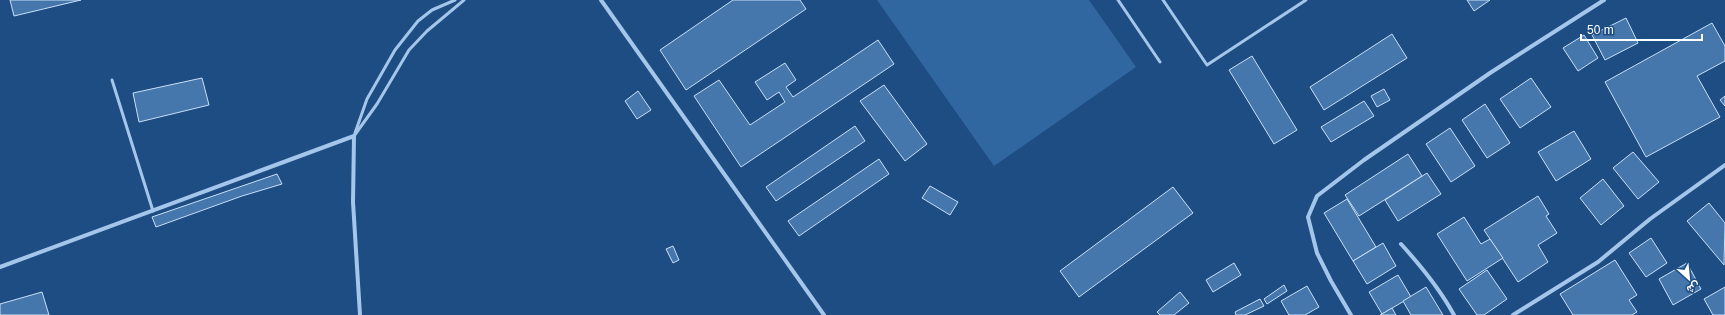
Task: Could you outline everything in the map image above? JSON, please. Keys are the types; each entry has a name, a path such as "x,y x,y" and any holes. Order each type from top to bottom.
{"street":[{"path":"601,0 824,315"},
{"path":"1351,315 1331,282 1317,253 1308,217 1317,196 1364,160 1490,73 1604,0"},
{"path":"0,267 354,136 353,202 360,315"},
{"path":"1513,315 1598,262 1650,219 1725,165"},
{"path":"1401,244 1426,271 1446,300 1454,315"}],"lane":[{"path":"354,136 369,95 399,45 418,21 432,10 455,0"},
{"path":"354,136 377,104 409,50 427,31 464,0"},
{"path":"1118,0 1160,62"},
{"path":"1163,0 1207,65 1306,0"},
{"path":"112,80 153,211"}],"shaded area":[{"path":"877,0 1089,0 1136,67 994,166"}],"building":[{"path":"10,0 81,0 14,16"},
{"path":"733,0 800,0 806,9 686,90 660,50"},
{"path":"1467,0 1490,0 1474,11"},
{"path":"1626,18 1638,43 1605,60 1592,35"},
{"path":"1712,23 1725,46 1725,61 1697,76 1720,117 1646,157 1605,82"},
{"path":"1392,34 1407,58 1324,110 1310,87"},
{"path":"1584,35 1598,58 1578,71 1563,48"},
{"path":"878,40 894,64 741,167 694,96 719,80 750,125 785,102 779,92 767,100 755,82 785,63 796,80 786,87 793,97"},
{"path":"1252,56 1297,130 1274,144 1229,70"},
{"path":"202,78 209,105 139,122 133,93"},
{"path":"1531,78 1551,107 1520,128 1500,99"},
{"path":"884,85 927,144 905,161 860,101"},
{"path":"1384,89 1390,100 1377,107 1371,96"},
{"path":"638,91 651,110 637,119 625,101"},
{"path":"1725,96 1725,106 1720,100"},
{"path":"1364,101 1374,116 1331,142 1321,127"},
{"path":"1485,104 1510,143 1487,158 1462,120"},
{"path":"855,126 865,141 776,201 766,187"},
{"path":"1450,128 1475,166 1451,182 1426,144"},
{"path":"1574,131 1591,159 1556,181 1538,152"},
{"path":"1633,152 1659,182 1638,199 1613,168"},
{"path":"1408,154 1422,176 1359,216 1345,195"},
{"path":"879,159 889,174 799,236 788,221"},
{"path":"1427,173 1441,194 1398,221 1385,200"},
{"path":"277,174 282,184 242,196 156,227 152,217"},
{"path":"1603,179 1624,206 1601,225 1580,198"},
{"path":"930,186 958,202 950,215 922,198"},
{"path":"1173,187 1193,213 1079,297 1060,271"},
{"path":"1538,196 1549,214 1546,216 1557,233 1538,245 1548,262 1518,282 1484,230"},
{"path":"1347,199 1376,247 1353,261 1324,213"},
{"path":"1709,203 1725,223 1724,265 1687,221"},
{"path":"1464,217 1481,244 1490,239 1503,258 1467,281 1437,234"},
{"path":"1651,238 1667,263 1646,277 1629,253"},
{"path":"1383,243 1396,266 1367,284 1353,261"},
{"path":"673,246 679,260 673,263 666,249"},
{"path":"1615,260 1637,295 1629,300 1637,312 1632,315 1573,315 1560,294"},
{"path":"1234,263 1241,275 1213,292 1206,280"},
{"path":"1687,263 1701,289 1673,305 1659,279"},
{"path":"1487,270 1507,299 1484,315 1477,315 1459,289"},
{"path":"1398,275 1411,297 1382,314 1369,292"},
{"path":"1284,285 1287,291 1267,304 1264,299"},
{"path":"1307,286 1319,307 1305,315 1289,315 1281,301"},
{"path":"1426,287 1443,315 1411,315 1403,301"},
{"path":"1725,287 1725,315 1713,315 1704,299"},
{"path":"42,292 49,315 0,315 0,304"},
{"path":"1180,292 1189,303 1174,315 1160,315 1157,312"},
{"path":"1260,299 1264,306 1245,315 1236,315 1235,312"},
{"path":"1392,308 1396,315 1380,315 1382,314"}]}
